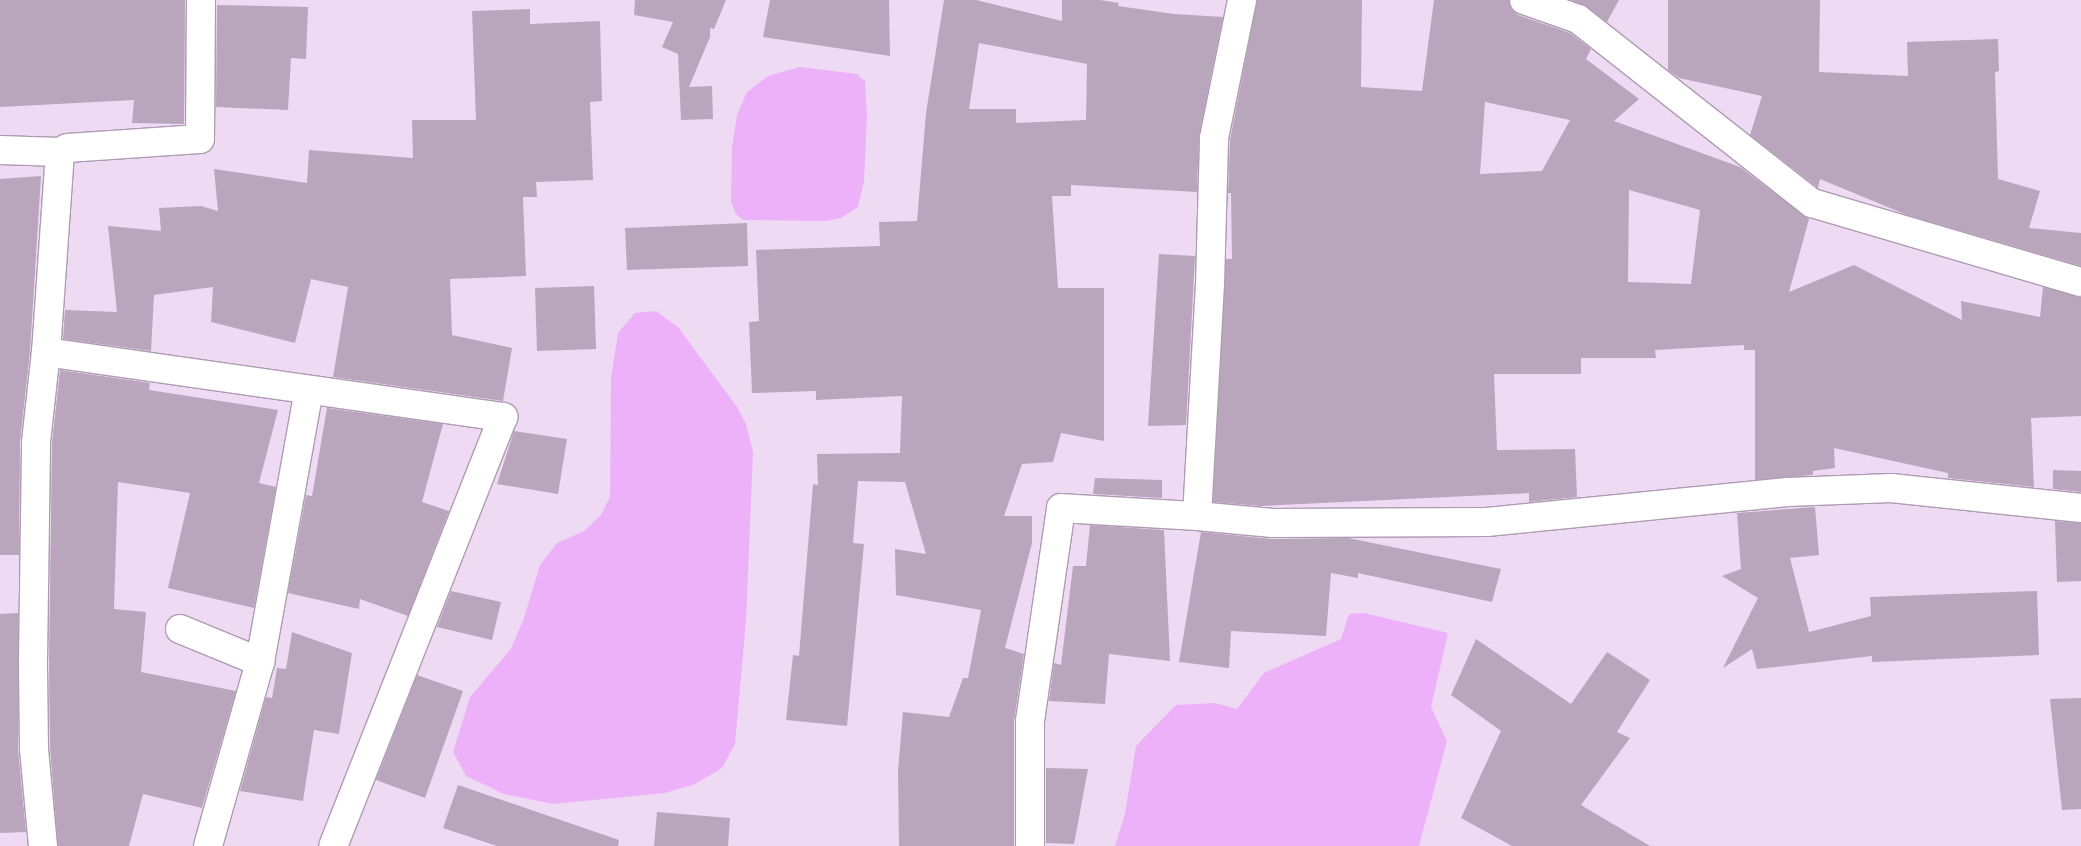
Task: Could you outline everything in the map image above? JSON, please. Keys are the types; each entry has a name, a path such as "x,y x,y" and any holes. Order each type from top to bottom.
{"street":[{"path":"67,148 200,139 201,0"},
{"path":"1197,516 1210,284 1214,138 1242,0"},
{"path":"1524,0 1578,19 1812,203 2081,282"},
{"path":"0,150 60,152 46,352 36,442 33,661 34,749 43,846"},
{"path":"46,352 309,391 502,416 332,846"},
{"path":"208,846 260,662 309,391"},
{"path":"1030,846 1030,722 1061,508 1197,516 1273,523 1487,522 1779,492 1891,488 2081,508"},
{"path":"180,629 260,662"}],"shaded area":[{"path":"800,67 857,74 865,81 867,115 864,181 858,207 841,218 826,221 743,220 736,214 731,202 732,147 737,115 747,92 768,76"},
{"path":"656,311 678,327 737,407 746,424 753,452 746,621 735,744 722,768 695,784 665,793 553,804 504,794 466,776 453,752 470,697 510,650 523,621 540,565 557,543 584,531 601,515 610,497 611,378 618,333 635,313"},
{"path":"1364,613 1448,633 1431,707 1447,741 1419,846 1115,846 1125,814 1136,746 1176,705 1215,703 1237,709 1264,673 1341,639 1349,614"}],"building":[{"path":"0,0 185,0 184,124 132,123 134,100 0,107"},
{"path":"635,0 726,0 714,29 710,28 710,37 689,87 712,86 713,119 681,120 678,54 662,47 673,22 634,15"},
{"path":"770,0 889,0 890,56 763,37"},
{"path":"944,0 976,0 1062,21 1062,0 1100,0 1119,3 1118,6 1174,14 1223,17 1199,135 1197,192 1071,185 1071,196 1052,196 1058,288 1104,288 1104,441 1061,433 1053,462 1022,464 1004,516 1032,516 1032,543 1005,648 1024,654 1014,721 1014,846 899,846 898,771 903,712 949,717 963,678 968,678 981,610 896,595 895,549 926,554 905,482 858,481 853,543 864,544 847,726 786,720 793,655 799,656 813,484 818,485 817,454 900,453 902,396 816,400 816,391 752,393 749,322 759,321 756,250 880,246 879,222 917,221 926,113","holes":["979,43 1087,64 1086,120 1016,123 1016,109 969,109"]},
{"path":"1257,0 1362,0 1361,87 1422,91 1434,0 1509,0 1512,10 1518,15 1570,33 1591,49 1586,59 1639,99 1614,121 1740,167 1809,219 1789,292 1854,265 1962,320 1961,301 2040,317 2043,287 2081,297 2081,416 2031,418 2034,487 1948,478 1948,473 1834,448 1835,468 1813,471 1813,475 1755,480 1755,350 1744,350 1744,345 1655,350 1656,358 1581,358 1581,374 1494,374 1497,450 1575,449 1577,497 1529,502 1529,493 1260,506 1213,502 1226,259 1232,259 1231,193 1228,193 1230,140","holes":["1485,102 1570,120 1542,171 1480,174","1629,190 1700,210 1691,284 1628,282"]},
{"path":"1571,0 1619,0 1607,22 1587,7"},
{"path":"1668,0 1820,0 1819,72 1908,76 1907,42 1998,39 1999,71 1995,72 1998,179 2040,191 2029,228 2081,233 2081,266 1907,215 1820,179 1818,188 1750,135 1762,96 1679,78 1668,70"},
{"path":"217,5 308,7 306,59 291,58 288,110 216,107"},
{"path":"530,9 530,24 600,21 602,101 590,102 593,180 536,182 537,197 523,197 526,276 450,279 452,335 512,348 503,401 333,377 348,287 311,279 295,343 211,322 213,287 154,295 151,351 63,339 65,310 117,312 108,226 161,231 159,208 201,206 218,211 214,169 307,183 309,150 413,158 412,120 476,120 472,11"},
{"path":"41,176 30,351 20,442 19,555 0,555 0,179"},
{"path":"747,223 748,266 627,270 625,228"},
{"path":"1159,254 1195,256 1186,425 1148,426"},
{"path":"594,286 596,349 537,351 535,288"},
{"path":"60,370 150,383 149,390 278,410 259,483 276,487 254,608 168,588 190,493 118,482 114,609 146,612 141,672 236,691 202,808 143,794 129,846 58,846 50,748 49,661 52,443"},
{"path":"327,408 443,424 422,502 449,511 408,616 360,599 359,609 288,593 306,495 312,496"},
{"path":"514,431 567,439 558,494 497,484"},
{"path":"2053,470 2081,471 2081,492 2053,489"},
{"path":"1095,478 1162,480 1162,498 1093,494"},
{"path":"1815,507 1819,555 1790,558 1809,632 1871,616 1870,597 2037,591 2039,655 1872,662 1872,656 1757,669 1752,649 1723,668 1758,598 1722,576 1741,569 1737,513"},
{"path":"2055,521 2081,523 2081,581 2057,582"},
{"path":"1090,525 1164,530 1170,661 1109,654 1105,704 1049,701 1054,663 1061,665 1073,566 1086,566"},
{"path":"1201,532 1273,539 1348,538 1501,569 1492,602 1358,573 1358,578 1331,573 1326,636 1231,631 1229,668 1179,662"},
{"path":"451,591 501,602 492,640 437,627"},
{"path":"18,613 18,749 26,832 0,833 0,614"},
{"path":"292,632 352,653 339,734 314,730 303,801 240,791 266,697 272,698 277,668 286,669"},
{"path":"1476,639 1571,704 1607,652 1650,680 1617,732 1630,738 1581,805 1650,846 1512,846 1461,818 1501,731 1451,695"},
{"path":"417,675 463,691 425,798 376,780"},
{"path":"2081,698 2081,809 2062,810 2050,699"},
{"path":"1046,768 1088,769 1074,844 1046,843"},
{"path":"458,785 619,840 618,846 497,846 443,828"},
{"path":"657,812 730,818 728,846 654,846"}]}
